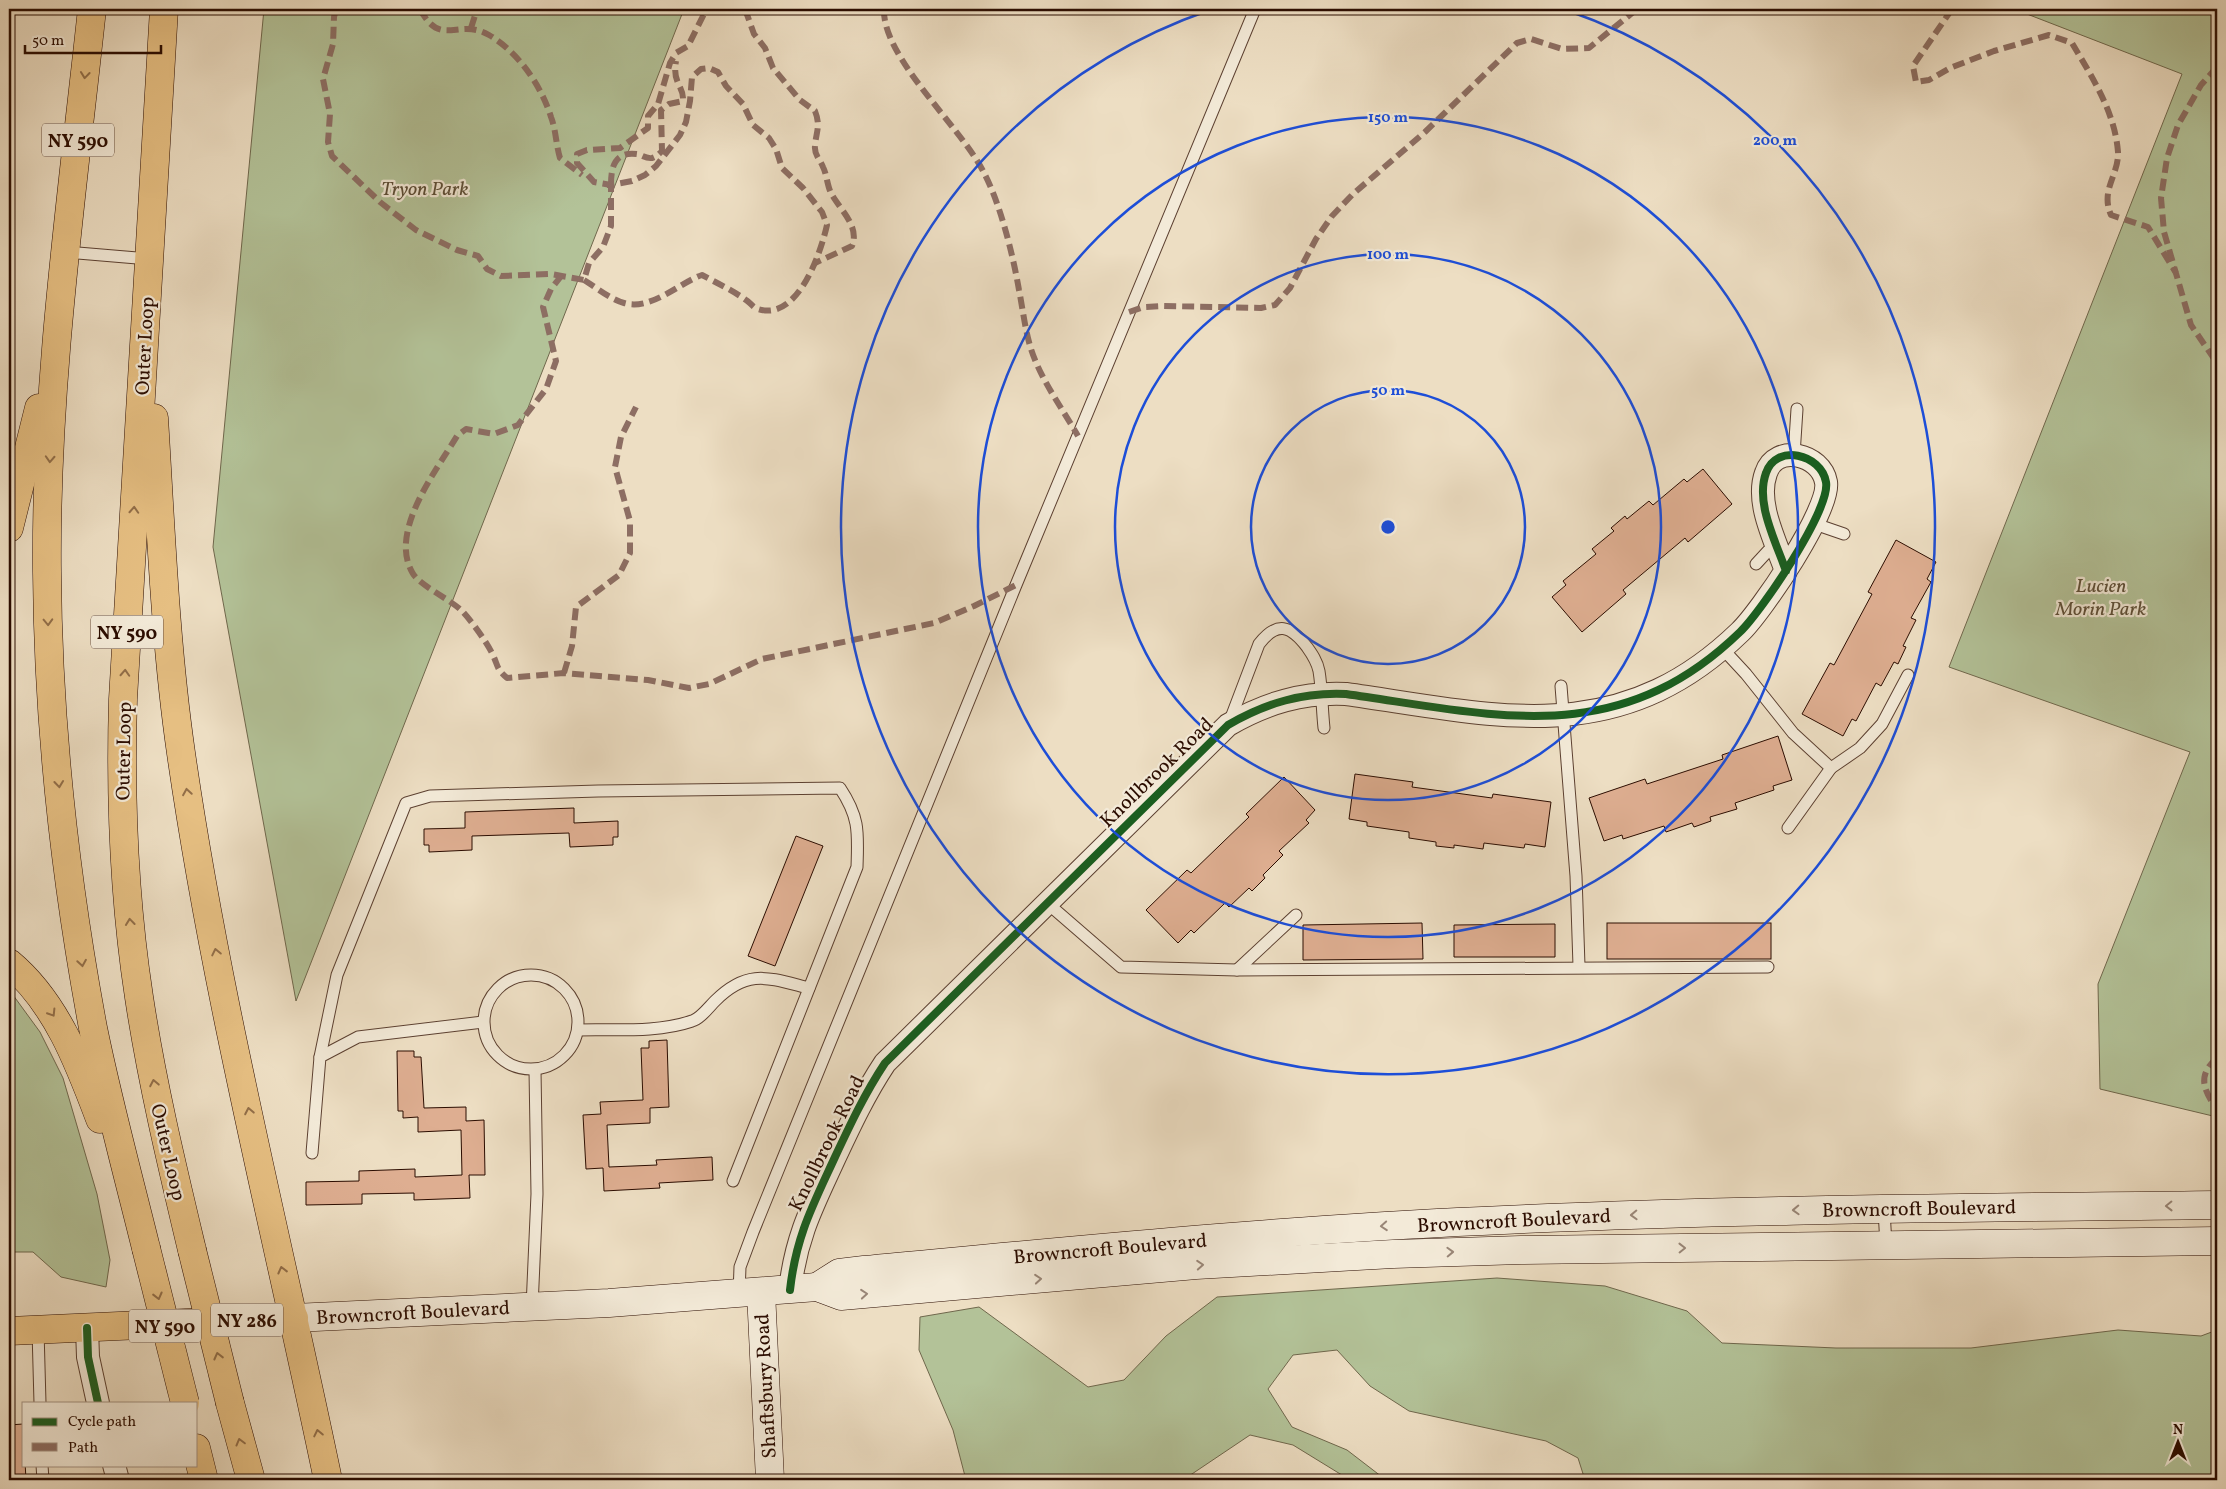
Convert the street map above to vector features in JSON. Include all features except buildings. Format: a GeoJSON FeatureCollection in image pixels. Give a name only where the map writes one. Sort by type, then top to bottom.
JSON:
{"type":"FeatureCollection","features":[{"type":"Feature","properties":{"kind":"main road","name":"NY 590"},"geometry":{"type":"LineString","coordinates":[[92,9],[65,262],[51,436],[47,570],[50,670],[57,770],[68,869],[88,1000],[146,1248],[185,1402]]}},
{"type":"Feature","properties":{"kind":"main road","name":"Outer Loop"},"geometry":{"type":"LineString","coordinates":[[164,9],[123,699],[123,832],[130,922],[143,1020],[156,1094],[192,1250],[251,1480]]}},
{"type":"Feature","properties":{"kind":"main road"},"geometry":{"type":"LineString","coordinates":[[9,528],[42,394],[65,262]]}},
{"type":"Feature","properties":{"kind":"main road"},"geometry":{"type":"LineString","coordinates":[[148,263],[151,358],[166,613],[179,741],[204,895],[270,1220],[294,1318],[328,1480]]}},
{"type":"Feature","properties":{"kind":"main road"},"geometry":{"type":"LineString","coordinates":[[9,962],[44,1000],[67,1041],[106,1133],[146,1248]]}},
{"type":"Feature","properties":{"kind":"main road","name":"Browncroft Boulevard"},"geometry":{"type":"LineString","coordinates":[[9,1331],[532,1307],[804,1289],[841,1296],[1166,1242],[1479,1221],[1884,1209],[2217,1205]]}},
{"type":"Feature","properties":{"kind":"main road","name":"Browncroft Boulevard"},"geometry":{"type":"LineString","coordinates":[[988,1271],[1196,1265],[1394,1254],[1522,1250],[2217,1241]]}},
{"type":"Feature","properties":{"kind":"main road","name":"Shaftsbury Road"},"geometry":{"type":"LineString","coordinates":[[750,1293],[770,1480]]}},
{"type":"Feature","properties":{"kind":"main road"},"geometry":{"type":"LineString","coordinates":[[198,1456],[204,1480]]}},
{"type":"Feature","properties":{"kind":"street","name":"Knollbrook Road"},"geometry":{"type":"LineString","coordinates":[[804,1289],[797,1246],[804,1224],[862,1100],[876,1075],[892,1053],[1228,725],[1268,704],[1321,693],[1346,694],[1499,716],[1564,716],[1625,704],[1655,692],[1706,660],[1750,622],[1786,571],[1825,496],[1827,484],[1823,472],[1816,463],[1805,456],[1794,455]]}},
{"type":"Feature","properties":{"kind":"street"},"geometry":{"type":"LineString","coordinates":[[1786,571],[1764,507],[1764,478],[1768,468],[1778,459],[1794,455]]}},
{"type":"Feature","properties":{"kind":"street"},"geometry":{"type":"LineString","coordinates":[[87,1328],[89,1362],[98,1402]]}},
{"type":"Feature","properties":{"kind":"street"},"geometry":{"type":"LineString","coordinates":[[114,1466],[118,1480]]}},
{"type":"Feature","properties":{"kind":"lane"},"geometry":{"type":"LineString","coordinates":[[750,1293],[740,1267],[753,1232],[1016,585],[1255,9]]}},
{"type":"Feature","properties":{"kind":"lane"},"geometry":{"type":"LineString","coordinates":[[65,262],[148,263]]}},
{"type":"Feature","properties":{"kind":"lane"},"geometry":{"type":"LineString","coordinates":[[1794,455],[1797,410]]}},
{"type":"Feature","properties":{"kind":"lane"},"geometry":{"type":"LineString","coordinates":[[1812,523],[1844,534]]}},
{"type":"Feature","properties":{"kind":"lane"},"geometry":{"type":"LineString","coordinates":[[1756,564],[1768,551],[1778,547]]}},
{"type":"Feature","properties":{"kind":"lane"},"geometry":{"type":"LineString","coordinates":[[1228,725],[1259,644],[1268,634],[1276,629],[1286,629],[1296,632],[1314,657],[1319,669],[1324,728]]}},
{"type":"Feature","properties":{"kind":"lane"},"geometry":{"type":"LineString","coordinates":[[1721,648],[1746,674],[1793,733],[1831,768]]}},
{"type":"Feature","properties":{"kind":"lane"},"geometry":{"type":"LineString","coordinates":[[1788,828],[1831,768],[1860,748],[1882,724],[1908,675]]}},
{"type":"Feature","properties":{"kind":"lane"},"geometry":{"type":"LineString","coordinates":[[1562,686],[1576,876],[1579,966]]}},
{"type":"Feature","properties":{"kind":"lane"},"geometry":{"type":"LineString","coordinates":[[312,1153],[320,1057],[337,975],[406,803],[430,796],[598,791],[840,788],[848,800],[858,825],[857,867],[733,1181]]}},
{"type":"Feature","properties":{"kind":"lane"},"geometry":{"type":"LineString","coordinates":[[1046,902],[1120,966],[1238,970],[1768,966]]}},
{"type":"Feature","properties":{"kind":"lane"},"geometry":{"type":"LineString","coordinates":[[1238,970],[1296,915]]}},
{"type":"Feature","properties":{"kind":"lane"},"geometry":{"type":"LineString","coordinates":[[536,974],[551,979],[564,988],[576,1007],[578,1030],[573,1045],[563,1057],[550,1066],[535,1070],[519,1068],[505,1062],[493,1051],[486,1037],[483,1022],[486,1006],[494,992],[506,982],[520,976],[536,974]]}},
{"type":"Feature","properties":{"kind":"lane"},"geometry":{"type":"LineString","coordinates":[[578,1030],[665,1027],[695,1021],[723,993],[747,978],[772,979],[809,988]]}},
{"type":"Feature","properties":{"kind":"lane"},"geometry":{"type":"LineString","coordinates":[[320,1057],[358,1037],[483,1022]]}},
{"type":"Feature","properties":{"kind":"lane"},"geometry":{"type":"LineString","coordinates":[[532,1307],[537,1194],[535,1070]]}},
{"type":"Feature","properties":{"kind":"lane"},"geometry":{"type":"LineString","coordinates":[[1884,1209],[1886,1245]]}},
{"type":"Feature","properties":{"kind":"lane"},"geometry":{"type":"LineString","coordinates":[[38,1330],[40,1402]]}},
{"type":"Feature","properties":{"kind":"lane"},"geometry":{"type":"LineString","coordinates":[[42,1466],[43,1480]]}},
{"type":"Feature","properties":{"kind":"green space","name":"Tryon Park"},"geometry":{"type":"Polygon","coordinates":[[[264,9],[684,9],[296,1001],[213,547],[264,9]]]}},
{"type":"Feature","properties":{"kind":"green space","name":"Lucien Morin Park"},"geometry":{"type":"Polygon","coordinates":[[[2014,9],[2217,9],[2217,1117],[2100,1089],[2098,984],[2190,752],[1949,667],[2182,74],[2014,9]]]}},
{"type":"Feature","properties":{"kind":"green space"},"geometry":{"type":"Polygon","coordinates":[[[9,995],[13,995],[40,1032],[63,1078],[97,1194],[110,1260],[106,1287],[61,1277],[33,1252],[9,1252],[9,995]]]}},
{"type":"Feature","properties":{"kind":"green space"},"geometry":{"type":"Polygon","coordinates":[[[1497,1278],[1605,1286],[1687,1311],[1722,1343],[1836,1348],[1971,1348],[2118,1330],[2201,1336],[2217,1330],[2217,1480],[1585,1480],[1578,1458],[1546,1441],[1409,1411],[1370,1386],[1337,1350],[1293,1355],[1268,1389],[1292,1427],[1347,1450],[1386,1480],[1350,1480],[1293,1445],[1250,1435],[1183,1480],[966,1480],[953,1430],[919,1350],[920,1317],[979,1307],[1088,1387],[1124,1380],[1166,1336],[1217,1297],[1497,1278]]]}},
{"type":"Feature","properties":{"kind":"marked path"},"geometry":{"type":"LineString","coordinates":[[336,9],[333,44],[323,79],[330,114],[328,142],[332,156],[380,202],[416,230],[457,250],[478,256],[487,269],[501,276],[551,274],[584,280],[589,263],[603,247],[611,226],[611,185],[607,185]]}},
{"type":"Feature","properties":{"kind":"marked path"},"geometry":{"type":"LineString","coordinates":[[420,9],[428,21],[435,27],[443,30],[478,30],[489,35],[510,50],[535,81],[547,105],[553,122],[560,158],[582,175]]}},
{"type":"Feature","properties":{"kind":"marked path"},"geometry":{"type":"LineString","coordinates":[[471,28],[477,9]]}},
{"type":"Feature","properties":{"kind":"marked path"},"geometry":{"type":"LineString","coordinates":[[584,280],[614,299],[634,304],[654,300],[702,275],[735,293],[756,308],[772,310],[785,305],[796,295],[813,267],[827,225],[822,212],[803,188],[782,168],[776,149],[769,138],[753,125],[743,104],[726,86],[718,72],[709,68],[701,69],[692,77],[686,122],[680,135],[656,166],[645,175],[632,181],[611,185],[594,182],[577,163],[577,154],[587,150],[620,148],[648,128],[648,116],[658,104],[670,63],[676,53],[688,46],[705,12],[704,9]]}},
{"type":"Feature","properties":{"kind":"marked path"},"geometry":{"type":"LineString","coordinates":[[745,9],[754,34],[765,48],[773,68],[800,100],[815,111],[818,125],[815,152],[824,170],[831,193],[848,218],[853,232],[852,246],[815,263]]}},
{"type":"Feature","properties":{"kind":"marked path"},"geometry":{"type":"LineString","coordinates":[[884,9],[887,28],[895,48],[924,91],[972,153],[989,184],[1009,245],[1031,349],[1046,383],[1078,436]]}},
{"type":"Feature","properties":{"kind":"marked path"},"geometry":{"type":"LineString","coordinates":[[1129,312],[1144,307],[1164,306],[1261,308],[1275,305],[1290,288],[1316,239],[1332,216],[1353,194],[1425,132],[1517,43],[1531,39],[1562,49],[1589,48],[1637,9]]}},
{"type":"Feature","properties":{"kind":"marked path"},"geometry":{"type":"LineString","coordinates":[[1952,9],[1913,66],[1916,82],[1929,80],[1950,68],[1994,51],[2049,35],[2072,43],[2101,95],[2116,137],[2118,160],[2108,198],[2111,215],[2148,227],[2176,273]]}},
{"type":"Feature","properties":{"kind":"marked path"},"geometry":{"type":"LineString","coordinates":[[611,185],[613,167],[615,162],[623,155],[637,154],[652,158],[662,151],[661,110],[669,104],[683,101],[682,91],[676,75],[676,61]]}},
{"type":"Feature","properties":{"kind":"marked path"},"geometry":{"type":"LineString","coordinates":[[2217,67],[2201,85],[2178,125],[2167,158],[2161,198],[2164,232],[2191,325],[2217,363]]}},
{"type":"Feature","properties":{"kind":"marked path"},"geometry":{"type":"LineString","coordinates":[[562,275],[551,289],[543,307],[556,361],[546,389],[518,425],[494,434],[466,429],[457,436],[427,484],[418,502],[406,538],[406,556],[415,577],[463,612],[482,637],[499,669],[507,678],[564,673],[648,680],[689,688],[709,684],[762,659],[934,623],[1016,585]]}},
{"type":"Feature","properties":{"kind":"marked path"},"geometry":{"type":"LineString","coordinates":[[564,673],[572,646],[576,607],[619,575],[630,553],[630,521],[615,467],[621,437],[636,407]]}},
{"type":"Feature","properties":{"kind":"marked path"},"geometry":{"type":"LineString","coordinates":[[2217,1058],[2207,1070],[2204,1083],[2208,1095],[2217,1109]]}},
{"type":"Feature","properties":{"kind":"cycle path"},"geometry":{"type":"LineString","coordinates":[[790,1290],[796,1253],[806,1221],[858,1109],[885,1063],[1228,725],[1242,717],[1285,700],[1315,695],[1346,694],[1454,710],[1504,715],[1553,716],[1601,709],[1648,695],[1694,670],[1740,632],[1763,604],[1778,583],[1793,560],[1818,514],[1825,495],[1826,482],[1822,472],[1816,465],[1807,459],[1788,455],[1779,458],[1771,464],[1763,485],[1763,497],[1768,522],[1772,535],[1782,560],[1786,571]]}},
{"type":"Feature","properties":{"kind":"cycle path"},"geometry":{"type":"LineString","coordinates":[[87,1328],[88,1357],[98,1402]]}}]}
